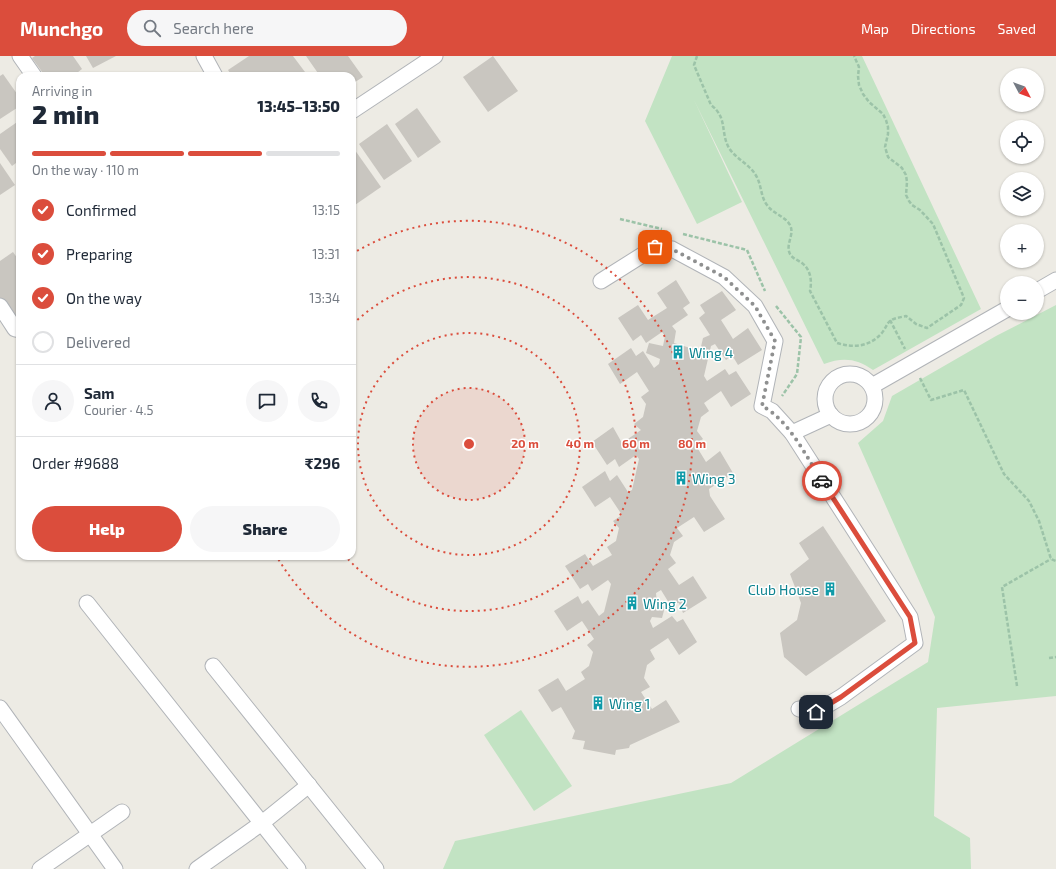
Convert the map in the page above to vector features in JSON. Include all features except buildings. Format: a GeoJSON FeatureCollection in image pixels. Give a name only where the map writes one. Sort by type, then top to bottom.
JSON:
{"type":"FeatureCollection","features":[{"type":"Feature","properties":{"kind":"street"},"geometry":{"type":"LineString","coordinates":[[20,56],[31,72]]}},
{"type":"Feature","properties":{"kind":"street"},"geometry":{"type":"LineString","coordinates":[[204,56],[214,72]]}},
{"type":"Feature","properties":{"kind":"street"},"geometry":{"type":"LineString","coordinates":[[356,108],[435,56]]}},
{"type":"Feature","properties":{"kind":"street"},"geometry":{"type":"LineString","coordinates":[[601,281],[655,247],[672,249],[724,277],[755,306],[775,341],[762,406],[772,411],[792,434],[910,617],[915,643],[835,701],[816,712],[799,709]]}},
{"type":"Feature","properties":{"kind":"street"},"geometry":{"type":"LineString","coordinates":[[1044,287],[1056,280]]}},
{"type":"Feature","properties":{"kind":"street"},"geometry":{"type":"LineString","coordinates":[[0,306],[16,329]]}},
{"type":"Feature","properties":{"kind":"street"},"geometry":{"type":"LineString","coordinates":[[872,386],[1000,313]]}},
{"type":"Feature","properties":{"kind":"street"},"geometry":{"type":"LineString","coordinates":[[852,374],[867,380],[872,386],[875,394],[875,402],[873,410],[868,417],[853,424],[837,420],[831,415],[827,408],[826,396],[830,384],[836,378],[852,374]]}},
{"type":"Feature","properties":{"kind":"street"},"geometry":{"type":"LineString","coordinates":[[792,434],[831,415]]}},
{"type":"Feature","properties":{"kind":"street"},"geometry":{"type":"LineString","coordinates":[[87,603],[298,869]]}},
{"type":"Feature","properties":{"kind":"street"},"geometry":{"type":"LineString","coordinates":[[214,666],[376,869]]}},
{"type":"Feature","properties":{"kind":"street"},"geometry":{"type":"LineString","coordinates":[[0,708],[115,869]]}},
{"type":"Feature","properties":{"kind":"street"},"geometry":{"type":"LineString","coordinates":[[197,869],[262,823],[309,785]]}},
{"type":"Feature","properties":{"kind":"street"},"geometry":{"type":"LineString","coordinates":[[40,869],[122,812]]}},
{"type":"Feature","properties":{"kind":"path"},"geometry":{"type":"LineString","coordinates":[[697,56],[694,65],[711,105],[716,109],[722,119],[724,132],[730,149],[755,173],[766,205],[772,212],[789,223],[792,233],[789,241],[789,251],[791,256],[806,266],[812,284],[810,291],[837,343],[846,346],[856,346],[866,344],[881,335],[890,320],[906,316],[916,324],[927,328],[962,305],[964,298],[932,224],[920,210],[912,205],[906,195],[906,175],[902,168],[888,157],[885,142],[888,134],[886,120],[883,114],[869,102],[863,94],[859,85],[859,67],[854,56]]}},
{"type":"Feature","properties":{"kind":"path"},"geometry":{"type":"LineString","coordinates":[[890,320],[931,400],[964,390],[1004,474],[1029,501],[1039,521],[1051,559]]}},
{"type":"Feature","properties":{"kind":"path"},"geometry":{"type":"LineString","coordinates":[[1051,559],[1056,561]]}},
{"type":"Feature","properties":{"kind":"path"},"geometry":{"type":"LineString","coordinates":[[1017,686],[1002,587],[1051,559]]}},
{"type":"Feature","properties":{"kind":"path"},"geometry":{"type":"LineString","coordinates":[[1049,658],[1056,657]]}},
{"type":"Feature","properties":{"kind":"green space"},"geometry":{"type":"Polygon","coordinates":[[[672,56],[862,56],[981,309],[873,370],[861,363],[849,360],[837,360],[824,364],[694,100],[742,202],[697,224],[645,121],[672,56]]]}},
{"type":"Feature","properties":{"kind":"green space"},"geometry":{"type":"Polygon","coordinates":[[[1056,305],[1056,696],[937,708],[934,816],[970,838],[971,869],[443,869],[455,841],[731,783],[928,662],[935,617],[858,443],[883,421],[892,396],[996,336],[1027,320],[1044,320],[1044,311],[1056,305]]]}},
{"type":"Feature","properties":{"kind":"green space"},"geometry":{"type":"Polygon","coordinates":[[[521,710],[572,786],[534,811],[484,735],[521,710]]]}},
{"type":"Feature","properties":{"kind":"way so far"},"geometry":{"type":"LineString","coordinates":[[655,247],[672,249],[724,277],[755,306],[775,341],[762,406],[772,411],[792,434],[822,481]]}},
{"type":"Feature","properties":{"kind":"place","name":"Wing 4"},"geometry":{"type":"Point","coordinates":[678,352]}},
{"type":"Feature","properties":{"kind":"place","name":"Wing 3"},"geometry":{"type":"Point","coordinates":[681,478]}},
{"type":"Feature","properties":{"kind":"place","name":"Club House"},"geometry":{"type":"Point","coordinates":[830,589]}},
{"type":"Feature","properties":{"kind":"place","name":"Wing 2"},"geometry":{"type":"Point","coordinates":[632,603]}},
{"type":"Feature","properties":{"kind":"place","name":"Wing 1"},"geometry":{"type":"Point","coordinates":[598,703]}},
{"type":"Feature","properties":{"kind":"route"},"geometry":{"type":"LineString","coordinates":[[816,712],[841,697],[915,643],[910,617],[822,481]]}}]}
